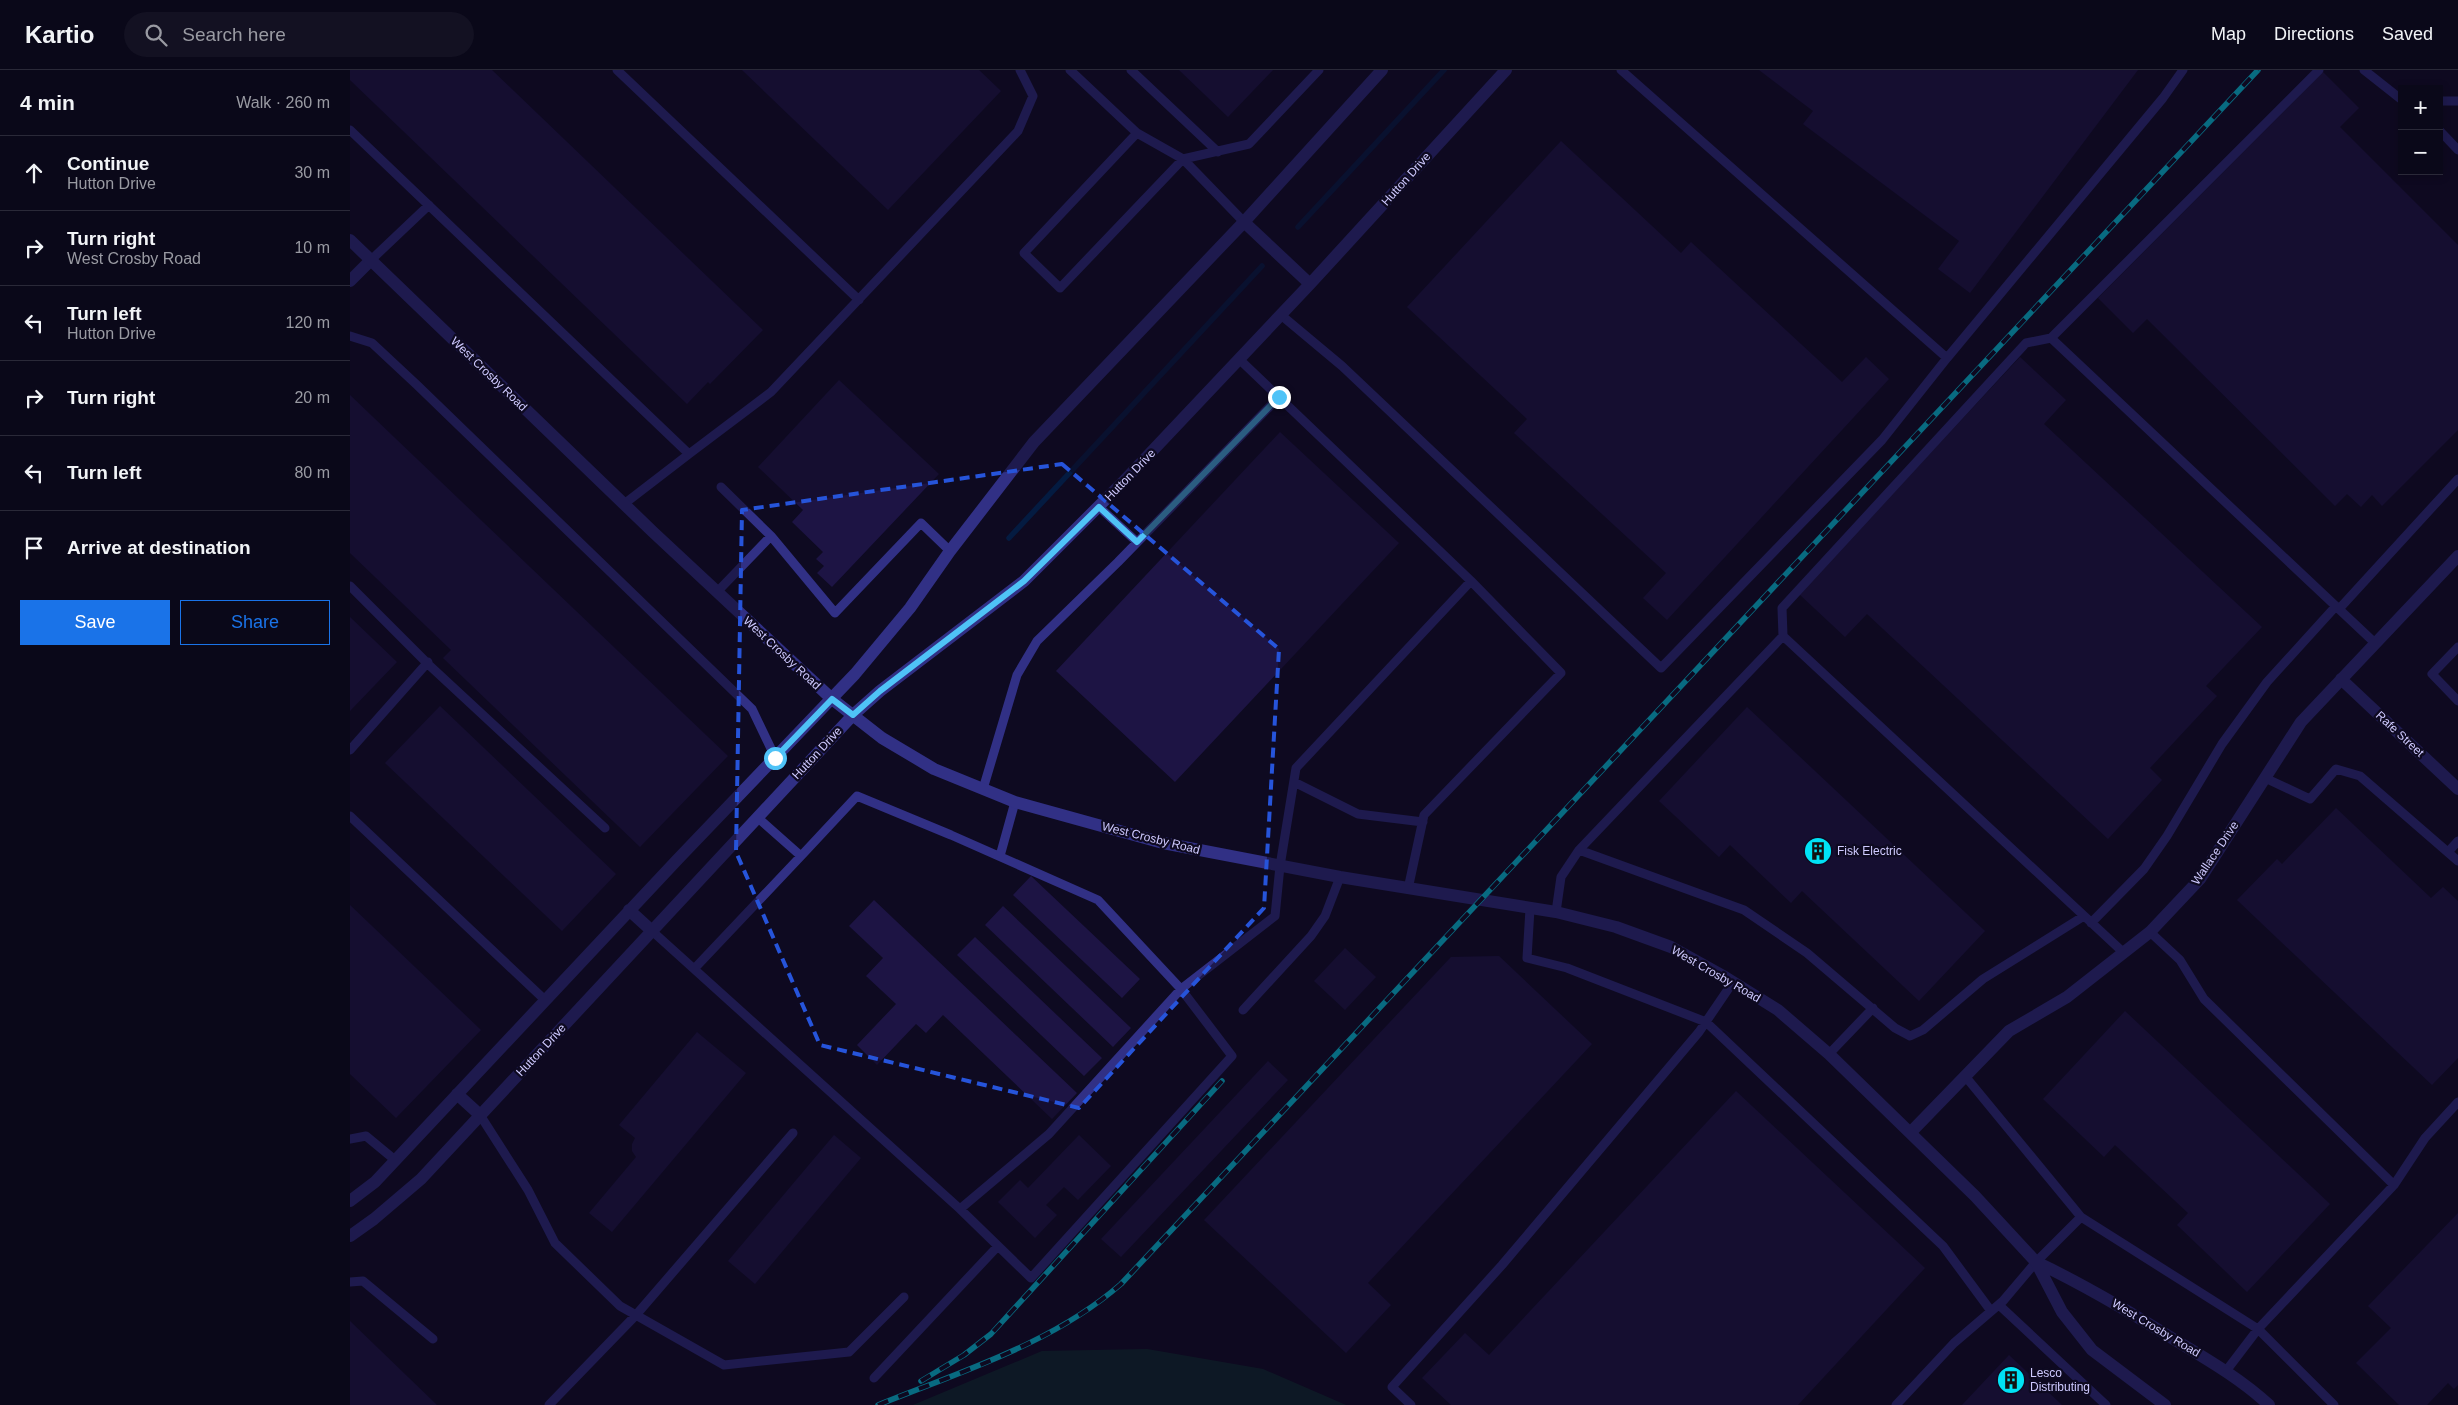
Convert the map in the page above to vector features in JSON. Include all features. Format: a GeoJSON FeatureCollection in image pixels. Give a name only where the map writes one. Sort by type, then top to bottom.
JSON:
{"type":"FeatureCollection","features":[{"type":"Feature","properties":{"kind":"street"},"geometry":{"type":"LineString","coordinates":[[350,1201],[375,1182],[630,910],[832,699],[910,608],[950,551],[1034,442],[1244,222],[1382,70]]}},
{"type":"Feature","properties":{"kind":"street","name":"Hutton Drive"},"geometry":{"type":"LineString","coordinates":[[350,1236],[374,1219],[421,1179],[853,715],[880,691],[1024,581],[1099,507],[1310,284],[1506,70]]}},
{"type":"Feature","properties":{"kind":"street"},"geometry":{"type":"LineString","coordinates":[[1244,222],[1310,284]]}},
{"type":"Feature","properties":{"kind":"street","name":"West Crosby Road"},"geometry":{"type":"LineString","coordinates":[[350,240],[717,592],[832,699],[882,738],[934,769],[1015,802],[1163,843],[1408,889],[1556,912],[1616,927],[1671,947],[1778,1010],[1829,1054],[1975,1196],[2036,1262],[2062,1312],[2092,1350],[2165,1405]]}},
{"type":"Feature","properties":{"kind":"street"},"geometry":{"type":"LineString","coordinates":[[350,281],[370,260]]}},
{"type":"Feature","properties":{"kind":"street","name":"Wallace Drive"},"geometry":{"type":"LineString","coordinates":[[1911,1132],[2009,1031],[2067,997],[2150,932],[2200,879],[2301,722],[2458,556]]}},
{"type":"Feature","properties":{"kind":"street","name":"Rafe Street"},"geometry":{"type":"LineString","coordinates":[[2341,679],[2458,790]]}},
{"type":"Feature","properties":{"kind":"street"},"geometry":{"type":"LineString","coordinates":[[630,910],[652,931]]}},
{"type":"Feature","properties":{"kind":"street"},"geometry":{"type":"LineString","coordinates":[[457,1094],[480,1115]]}},
{"type":"Feature","properties":{"kind":"street","name":"West Crosby Road"},"geometry":{"type":"LineString","coordinates":[[2036,1262],[2098,1293],[2226,1371],[2269,1405]]}},
{"type":"Feature","properties":{"kind":"lane"},"geometry":{"type":"LineString","coordinates":[[617,70],[859,300]]}},
{"type":"Feature","properties":{"kind":"lane"},"geometry":{"type":"LineString","coordinates":[[624,504],[771,392],[1018,131],[1033,96],[1020,70]]}},
{"type":"Feature","properties":{"kind":"lane"},"geometry":{"type":"LineString","coordinates":[[1070,70],[1137,133],[1183,160],[1244,222]]}},
{"type":"Feature","properties":{"kind":"lane"},"geometry":{"type":"LineString","coordinates":[[1131,70],[1218,152]]}},
{"type":"Feature","properties":{"kind":"lane"},"geometry":{"type":"LineString","coordinates":[[1137,133],[1024,253],[1060,288],[1183,160],[1249,144],[1319,70]]}},
{"type":"Feature","properties":{"kind":"lane"},"geometry":{"type":"LineString","coordinates":[[1621,70],[1947,358]]}},
{"type":"Feature","properties":{"kind":"lane"},"geometry":{"type":"LineString","coordinates":[[1281,315],[1342,366],[1661,668],[1882,440],[1927,386],[1947,358],[2151,113],[2183,70]]}},
{"type":"Feature","properties":{"kind":"lane"},"geometry":{"type":"LineString","coordinates":[[2124,953],[1783,636],[1782,608],[2026,343],[2051,338],[2319,70]]}},
{"type":"Feature","properties":{"kind":"lane"},"geometry":{"type":"LineString","coordinates":[[2364,70],[2398,97]]}},
{"type":"Feature","properties":{"kind":"lane"},"geometry":{"type":"LineString","coordinates":[[2443,101],[2458,101]]}},
{"type":"Feature","properties":{"kind":"lane"},"geometry":{"type":"LineString","coordinates":[[350,130],[689,454]]}},
{"type":"Feature","properties":{"kind":"lane"},"geometry":{"type":"LineString","coordinates":[[2443,134],[2458,150]]}},
{"type":"Feature","properties":{"kind":"lane"},"geometry":{"type":"LineString","coordinates":[[370,260],[429,205]]}},
{"type":"Feature","properties":{"kind":"lane"},"geometry":{"type":"LineString","coordinates":[[350,336],[372,343],[398,367],[752,709],[775,758]]}},
{"type":"Feature","properties":{"kind":"lane"},"geometry":{"type":"LineString","coordinates":[[2051,338],[2375,643]]}},
{"type":"Feature","properties":{"kind":"lane"},"geometry":{"type":"LineString","coordinates":[[1239,359],[1471,580],[1561,673],[1424,815],[1408,889]]}},
{"type":"Feature","properties":{"kind":"lane"},"geometry":{"type":"LineString","coordinates":[[983,789],[1017,675],[1037,641],[1279,397]]}},
{"type":"Feature","properties":{"kind":"lane"},"geometry":{"type":"LineString","coordinates":[[2092,923],[2144,869],[2167,836],[2222,744],[2261,690],[2458,479]]}},
{"type":"Feature","properties":{"kind":"lane"},"geometry":{"type":"LineString","coordinates":[[721,487],[771,536],[835,613],[921,523],[950,551]]}},
{"type":"Feature","properties":{"kind":"lane"},"geometry":{"type":"LineString","coordinates":[[1099,507],[1137,542]]}},
{"type":"Feature","properties":{"kind":"lane"},"geometry":{"type":"LineString","coordinates":[[717,592],[771,536]]}},
{"type":"Feature","properties":{"kind":"lane"},"geometry":{"type":"LineString","coordinates":[[960,1209],[1049,1134],[1181,989],[1275,916],[1280,866],[1296,768],[1471,580]]}},
{"type":"Feature","properties":{"kind":"lane"},"geometry":{"type":"LineString","coordinates":[[350,586],[604,828]]}},
{"type":"Feature","properties":{"kind":"lane"},"geometry":{"type":"LineString","coordinates":[[1556,912],[1561,877],[1580,850],[1783,636]]}},
{"type":"Feature","properties":{"kind":"lane"},"geometry":{"type":"LineString","coordinates":[[2458,647],[2432,674],[2458,702]]}},
{"type":"Feature","properties":{"kind":"lane"},"geometry":{"type":"LineString","coordinates":[[350,750],[428,662]]}},
{"type":"Feature","properties":{"kind":"lane"},"geometry":{"type":"LineString","coordinates":[[2265,778],[2310,799],[2336,769],[2360,776],[2458,861]]}},
{"type":"Feature","properties":{"kind":"lane"},"geometry":{"type":"LineString","coordinates":[[1294,782],[1358,814],[1423,822]]}},
{"type":"Feature","properties":{"kind":"lane"},"geometry":{"type":"LineString","coordinates":[[652,931],[694,969],[960,1209],[1031,1278],[1232,1056],[1181,989],[1098,900],[1000,856],[857,796],[694,969]]}},
{"type":"Feature","properties":{"kind":"lane"},"geometry":{"type":"LineString","coordinates":[[1000,856],[1015,802]]}},
{"type":"Feature","properties":{"kind":"lane"},"geometry":{"type":"LineString","coordinates":[[350,816],[545,1000]]}},
{"type":"Feature","properties":{"kind":"lane"},"geometry":{"type":"LineString","coordinates":[[758,817],[801,856]]}},
{"type":"Feature","properties":{"kind":"lane"},"geometry":{"type":"LineString","coordinates":[[2448,852],[2458,841]]}},
{"type":"Feature","properties":{"kind":"lane"},"geometry":{"type":"LineString","coordinates":[[1580,850],[1744,910],[1807,953],[1895,1028],[1910,1036],[1923,1030],[1983,979],[2084,916]]}},
{"type":"Feature","properties":{"kind":"lane"},"geometry":{"type":"LineString","coordinates":[[1243,1010],[1325,916],[1340,877]]}},
{"type":"Feature","properties":{"kind":"lane"},"geometry":{"type":"LineString","coordinates":[[1530,909],[1527,958],[1567,968],[1706,1022],[1943,1246],[1991,1311]]}},
{"type":"Feature","properties":{"kind":"lane"},"geometry":{"type":"LineString","coordinates":[[2150,932],[2180,960],[2204,999],[2394,1185]]}},
{"type":"Feature","properties":{"kind":"lane"},"geometry":{"type":"LineString","coordinates":[[1411,1405],[1392,1386],[1502,1265],[1706,1022],[1733,982]]}},
{"type":"Feature","properties":{"kind":"lane"},"geometry":{"type":"LineString","coordinates":[[1829,1054],[1873,1008]]}},
{"type":"Feature","properties":{"kind":"lane"},"geometry":{"type":"LineString","coordinates":[[1966,1076],[2081,1217],[2258,1330],[2334,1405]]}},
{"type":"Feature","properties":{"kind":"lane"},"geometry":{"type":"LineString","coordinates":[[2226,1371],[2258,1330],[2394,1185],[2425,1138],[2458,1102]]}},
{"type":"Feature","properties":{"kind":"lane"},"geometry":{"type":"LineString","coordinates":[[480,1115],[528,1190],[555,1243],[620,1306],[724,1365],[849,1352],[904,1297]]}},
{"type":"Feature","properties":{"kind":"lane"},"geometry":{"type":"LineString","coordinates":[[549,1405],[636,1315],[793,1133]]}},
{"type":"Feature","properties":{"kind":"lane"},"geometry":{"type":"LineString","coordinates":[[350,1138],[366,1136],[395,1160]]}},
{"type":"Feature","properties":{"kind":"lane"},"geometry":{"type":"LineString","coordinates":[[1896,1405],[1954,1343],[1999,1305],[2036,1262],[2081,1217]]}},
{"type":"Feature","properties":{"kind":"lane"},"geometry":{"type":"LineString","coordinates":[[874,1378],[998,1246]]}},
{"type":"Feature","properties":{"kind":"lane"},"geometry":{"type":"LineString","coordinates":[[350,1282],[363,1281],[433,1339]]}},
{"type":"Feature","properties":{"kind":"lane"},"geometry":{"type":"LineString","coordinates":[[1999,1305],[2106,1405]]}},
{"type":"Feature","properties":{"kind":"highlighted area"},"geometry":{"type":"Polygon","coordinates":[[[1062,464],[1279,649],[1264,908],[1079,1108],[820,1045],[736,852],[742,510],[1062,464]]]}},
{"type":"Feature","properties":{"kind":"green space"},"geometry":{"type":"Polygon","coordinates":[[[1147,1349],[1263,1369],[1346,1405],[913,1405],[1042,1351],[1147,1349]]]}},
{"type":"Feature","properties":{"kind":"building"},"geometry":{"type":"Polygon","coordinates":[[[350,70],[492,70],[763,330],[710,384],[708,382],[687,404],[350,80],[350,70]]]}},
{"type":"Feature","properties":{"kind":"building"},"geometry":{"type":"Polygon","coordinates":[[[742,70],[979,70],[1001,91],[888,210],[742,70]]]}},
{"type":"Feature","properties":{"kind":"building"},"geometry":{"type":"Polygon","coordinates":[[[1179,70],[1273,70],[1228,117],[1179,70]]]}},
{"type":"Feature","properties":{"kind":"building"},"geometry":{"type":"Polygon","coordinates":[[[1759,70],[2138,70],[1970,293],[1938,269],[1959,241],[1803,124],[1813,111],[1759,70]]]}},
{"type":"Feature","properties":{"kind":"building"},"geometry":{"type":"Polygon","coordinates":[[[2323,72],[2359,108],[2340,127],[2458,245],[2458,430],[2382,506],[2372,495],[2361,507],[2347,494],[2335,506],[2147,319],[2133,333],[2098,298],[2323,72]]]}},
{"type":"Feature","properties":{"kind":"building"},"geometry":{"type":"Polygon","coordinates":[[[1561,141],[1681,253],[1691,242],[1842,382],[1866,357],[1889,379],[1667,620],[1643,598],[1666,573],[1514,433],[1527,419],[1407,307],[1561,141]]]}},
{"type":"Feature","properties":{"kind":"building"},"geometry":{"type":"Polygon","coordinates":[[[2020,357],[2066,400],[2044,424],[2262,627],[2206,686],[2217,696],[2150,768],[2162,780],[2108,839],[1867,614],[1845,637],[1799,594],[2020,357]]]}},
{"type":"Feature","properties":{"kind":"building"},"geometry":{"type":"Polygon","coordinates":[[[839,380],[939,474],[832,587],[817,573],[824,566],[816,559],[823,552],[792,522],[803,510],[758,467],[839,380]]]}},
{"type":"Feature","properties":{"kind":"building"},"geometry":{"type":"Polygon","coordinates":[[[350,395],[728,756],[640,847],[443,658],[451,650],[350,553],[350,395]]]}},
{"type":"Feature","properties":{"kind":"building"},"geometry":{"type":"Polygon","coordinates":[[[1280,432],[1399,543],[1175,782],[1056,671],[1280,432]]]}},
{"type":"Feature","properties":{"kind":"building"},"geometry":{"type":"Polygon","coordinates":[[[350,617],[397,662],[350,711],[350,617]]]}},
{"type":"Feature","properties":{"kind":"building"},"geometry":{"type":"Polygon","coordinates":[[[440,706],[616,874],[562,931],[385,763],[440,706]]]}},
{"type":"Feature","properties":{"kind":"building","name":"Fisk Electric"},"geometry":{"type":"Polygon","coordinates":[[[1747,707],[1985,931],[1919,1001],[1802,891],[1791,903],[1730,845],[1719,857],[1659,801],[1747,707]]]}},
{"type":"Feature","properties":{"kind":"building"},"geometry":{"type":"Polygon","coordinates":[[[2336,808],[2431,898],[2443,887],[2458,901],[2458,1058],[2432,1085],[2237,900],[2277,859],[2282,864],[2336,808]]]}},
{"type":"Feature","properties":{"kind":"building"},"geometry":{"type":"Polygon","coordinates":[[[1031,876],[1140,979],[1122,998],[1013,895],[1031,876]]]}},
{"type":"Feature","properties":{"kind":"building"},"geometry":{"type":"Polygon","coordinates":[[[874,900],[1077,1093],[1052,1119],[943,1015],[926,1033],[916,1024],[877,1065],[857,1045],[896,1004],[866,976],[883,958],[849,926],[874,900]]]}},
{"type":"Feature","properties":{"kind":"building"},"geometry":{"type":"Polygon","coordinates":[[[350,905],[481,1030],[396,1118],[350,1074],[350,905]]]}},
{"type":"Feature","properties":{"kind":"building"},"geometry":{"type":"Polygon","coordinates":[[[1003,906],[1131,1028],[1113,1047],[985,925],[1003,906]]]}},
{"type":"Feature","properties":{"kind":"building"},"geometry":{"type":"Polygon","coordinates":[[[975,937],[1102,1058],[1084,1076],[957,955],[975,937]]]}},
{"type":"Feature","properties":{"kind":"building"},"geometry":{"type":"Polygon","coordinates":[[[1345,948],[1376,977],[1345,1010],[1314,981],[1345,948]]]}},
{"type":"Feature","properties":{"kind":"building"},"geometry":{"type":"Polygon","coordinates":[[[1499,956],[1592,1044],[1368,1283],[1391,1305],[1346,1353],[1204,1220],[1451,957],[1499,956]]]}},
{"type":"Feature","properties":{"kind":"building"},"geometry":{"type":"Polygon","coordinates":[[[2125,1011],[2330,1204],[2247,1292],[2177,1225],[2188,1213],[2115,1145],[2104,1157],[2043,1099],[2125,1011]]]}},
{"type":"Feature","properties":{"kind":"building"},"geometry":{"type":"Polygon","coordinates":[[[697,1032],[746,1073],[612,1232],[589,1213],[636,1157],[632,1151],[632,1144],[635,1138],[619,1125],[697,1032]]]}},
{"type":"Feature","properties":{"kind":"building"},"geometry":{"type":"Polygon","coordinates":[[[1268,1061],[1288,1080],[1121,1257],[1101,1239],[1268,1061]]]}},
{"type":"Feature","properties":{"kind":"building"},"geometry":{"type":"Polygon","coordinates":[[[1736,1091],[1925,1268],[1798,1405],[1451,1405],[1422,1378],[1465,1333],[1489,1355],[1736,1091]]]}},
{"type":"Feature","properties":{"kind":"building"},"geometry":{"type":"Polygon","coordinates":[[[834,1135],[861,1158],[755,1284],[728,1261],[834,1135]]]}},
{"type":"Feature","properties":{"kind":"building"},"geometry":{"type":"Polygon","coordinates":[[[1079,1135],[1111,1166],[1078,1200],[1064,1187],[1046,1205],[1057,1215],[1035,1238],[998,1202],[1020,1180],[1028,1188],[1079,1135]]]}},
{"type":"Feature","properties":{"kind":"building"},"geometry":{"type":"Polygon","coordinates":[[[2458,1213],[2458,1385],[2454,1389],[2448,1383],[2427,1405],[2399,1405],[2356,1363],[2391,1328],[2368,1306],[2458,1213]]]}},
{"type":"Feature","properties":{"kind":"building"},"geometry":{"type":"Polygon","coordinates":[[[350,1321],[437,1405],[350,1405],[350,1321]]]}},
{"type":"Feature","properties":{"kind":"building","name":"Lesco Distributing"},"geometry":{"type":"Polygon","coordinates":[[[2009,1355],[2062,1405],[1962,1405],[2009,1355]]]}},
{"type":"Feature","properties":{"kind":"waterway"},"geometry":{"type":"LineString","coordinates":[[1298,227],[1444,70]]}},
{"type":"Feature","properties":{"kind":"waterway"},"geometry":{"type":"LineString","coordinates":[[1009,538],[1262,266]]}},
{"type":"Feature","properties":{"kind":"railway"},"geometry":{"type":"LineString","coordinates":[[878,1405],[974,1368],[1036,1340],[1094,1305],[1121,1284],[2258,70]]}},
{"type":"Feature","properties":{"kind":"railway"},"geometry":{"type":"LineString","coordinates":[[921,1381],[964,1355],[991,1334],[1222,1081]]}},
{"type":"Feature","properties":{"kind":"place","name":"Fisk Electric"},"geometry":{"type":"Point","coordinates":[1818,851]}},
{"type":"Feature","properties":{"kind":"place","name":"Lesco Distributing"},"geometry":{"type":"Point","coordinates":[2011,1380]}},
{"type":"Feature","properties":{"kind":"route"},"geometry":{"type":"LineString","coordinates":[[775,758],[832,699],[853,715],[880,691],[1024,581],[1099,507],[1137,542],[1279,397]]}}]}
